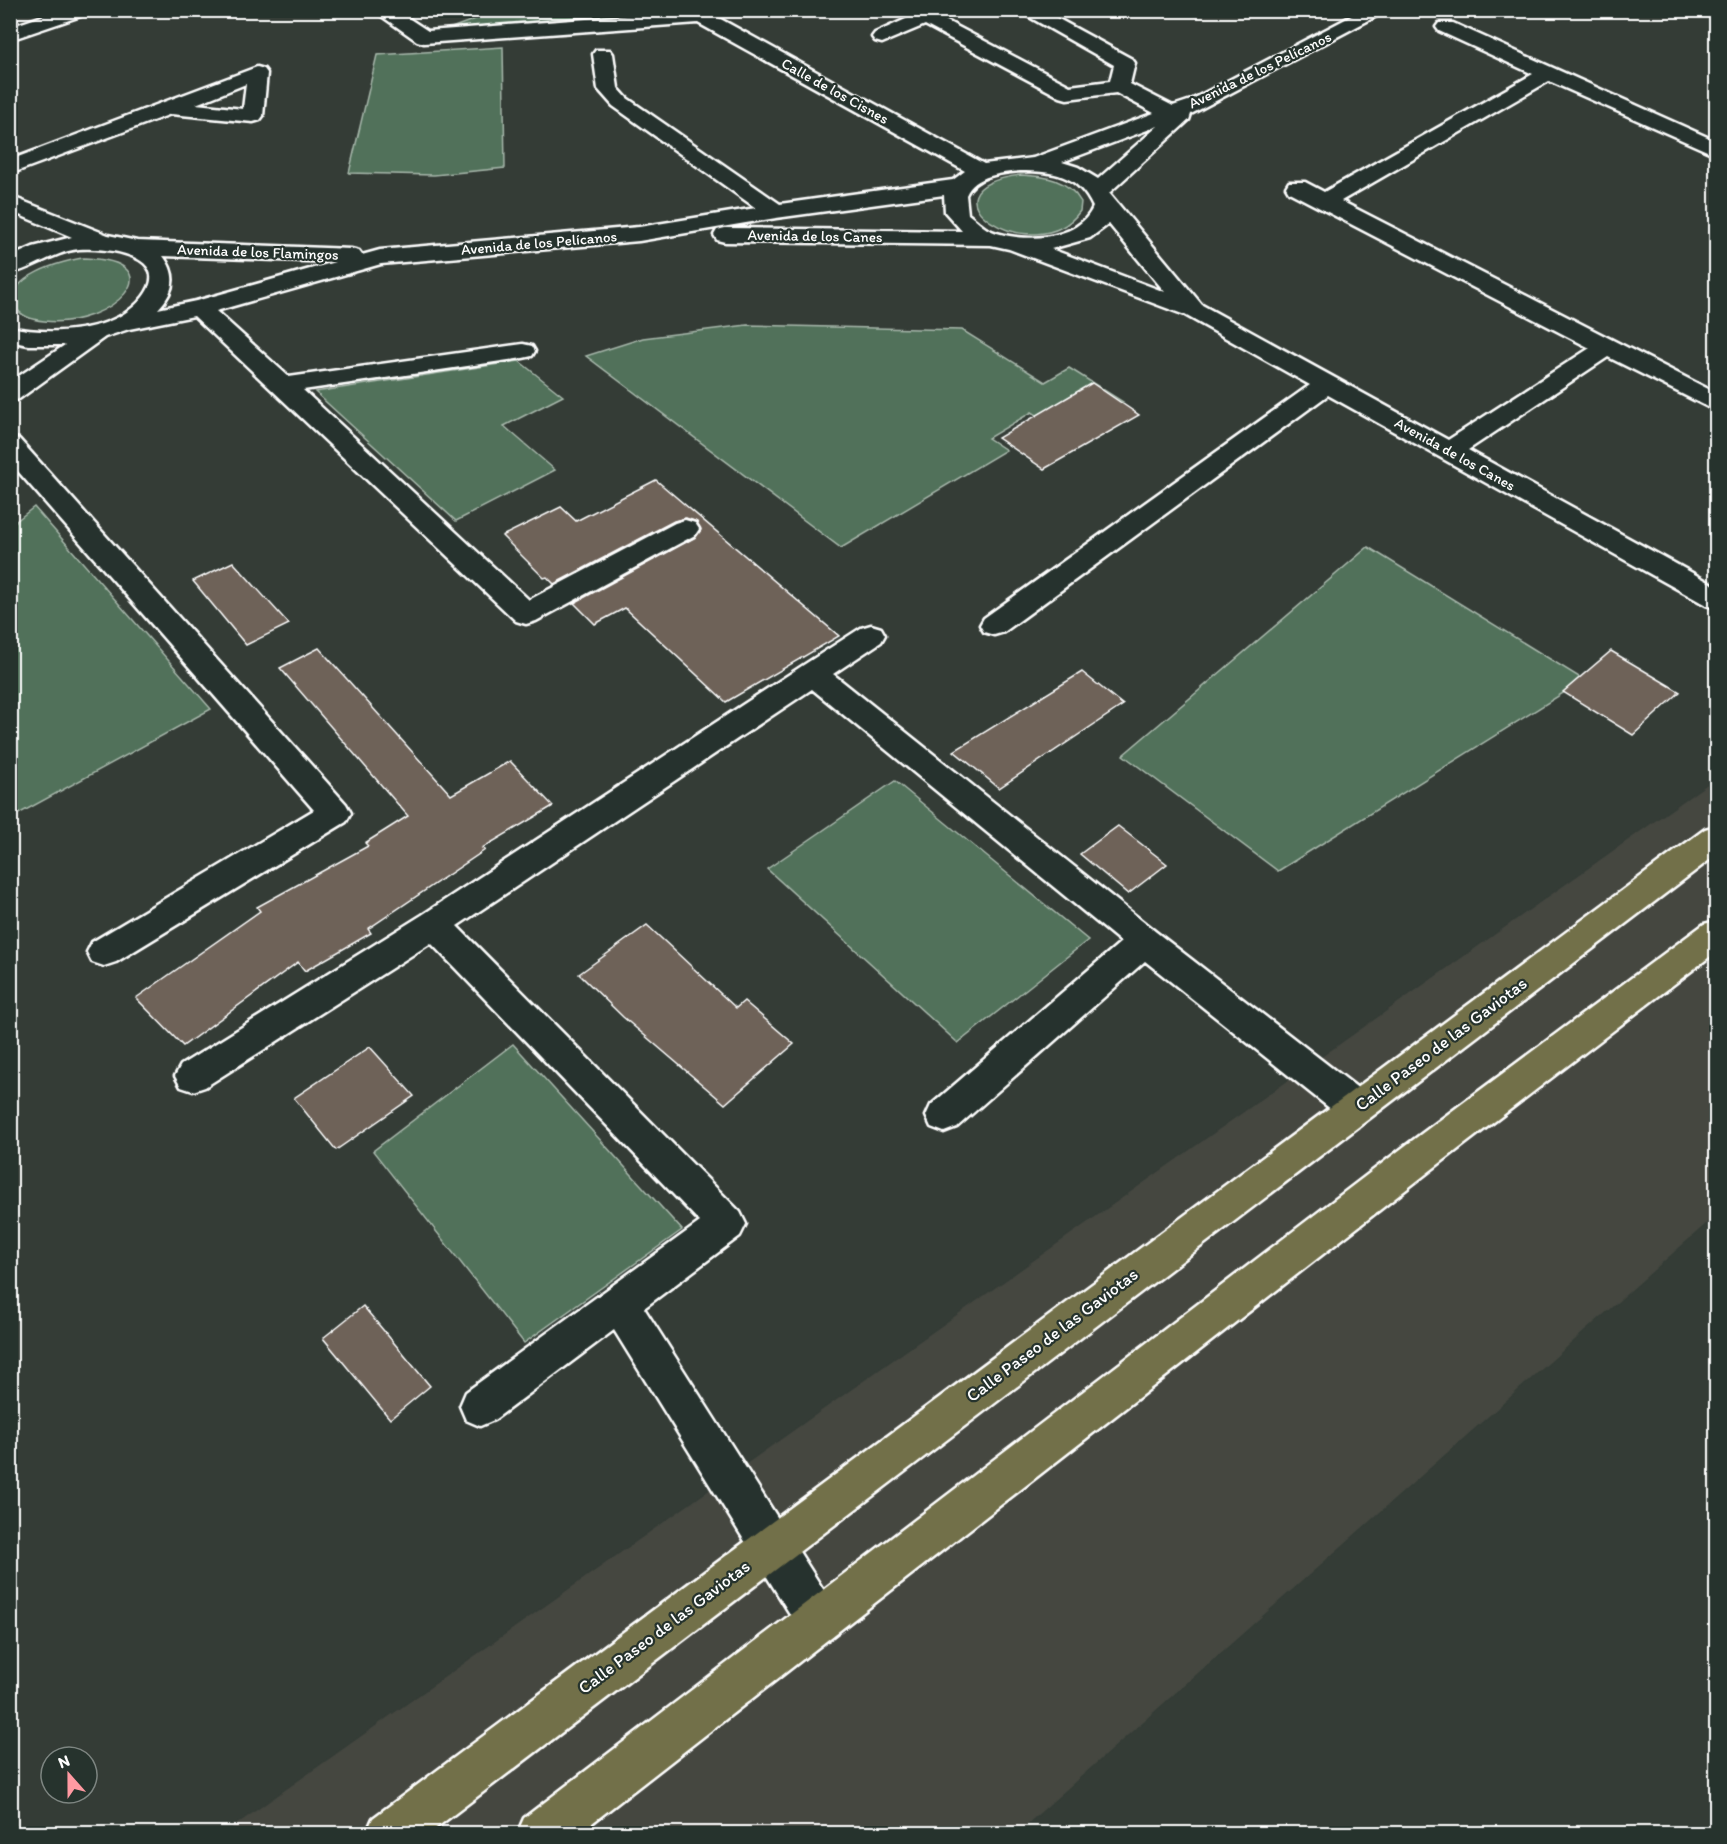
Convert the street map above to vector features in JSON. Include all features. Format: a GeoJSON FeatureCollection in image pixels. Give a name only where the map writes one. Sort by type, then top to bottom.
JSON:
{"type":"FeatureCollection","features":[{"type":"Feature","properties":{"kind":"main road","name":"Calle Paseo de las Gaviotas"},"geometry":{"type":"LineString","coordinates":[[389,1833],[1716,838]]}},
{"type":"Feature","properties":{"kind":"main road"},"geometry":{"type":"LineString","coordinates":[[540,1833],[1408,1166],[1716,934]]}},
{"type":"Feature","properties":{"kind":"street"},"geometry":{"type":"LineString","coordinates":[[10,34],[80,10]]}},
{"type":"Feature","properties":{"kind":"street"},"geometry":{"type":"LineString","coordinates":[[382,10],[424,37],[695,14]]}},
{"type":"Feature","properties":{"kind":"street"},"geometry":{"type":"LineString","coordinates":[[1026,10],[1125,63],[1119,86]]}},
{"type":"Feature","properties":{"kind":"street","name":"Avenida de los Pelícanos"},"geometry":{"type":"LineString","coordinates":[[1037,164],[1174,115],[1379,10]]}},
{"type":"Feature","properties":{"kind":"street","name":"Calle de los Cisnes"},"geometry":{"type":"LineString","coordinates":[[695,14],[981,171]]}},
{"type":"Feature","properties":{"kind":"street"},"geometry":{"type":"LineString","coordinates":[[882,37],[934,14],[1067,93],[1119,86],[1174,115],[1101,197],[1102,215],[1093,226],[1079,236],[1060,242],[1003,241],[965,224],[958,215],[954,195],[960,186],[981,171],[1003,166],[1037,164]]}},
{"type":"Feature","properties":{"kind":"street"},"geometry":{"type":"LineString","coordinates":[[1446,27],[1716,149]]}},
{"type":"Feature","properties":{"kind":"street"},"geometry":{"type":"LineString","coordinates":[[603,54],[608,89],[620,102],[776,211]]}},
{"type":"Feature","properties":{"kind":"street"},"geometry":{"type":"LineString","coordinates":[[1325,201],[1549,74]]}},
{"type":"Feature","properties":{"kind":"street"},"geometry":{"type":"LineString","coordinates":[[10,168],[168,107]]}},
{"type":"Feature","properties":{"kind":"street","name":"Avenida de los Canes"},"geometry":{"type":"LineString","coordinates":[[1037,164],[1077,175],[1101,197],[1193,310]]}},
{"type":"Feature","properties":{"kind":"street","name":"Avenida de los Pelícanos"},"geometry":{"type":"LineString","coordinates":[[123,322],[199,308],[380,256],[639,234],[776,211],[960,186]]}},
{"type":"Feature","properties":{"kind":"street"},"geometry":{"type":"LineString","coordinates":[[1297,187],[1716,403]]}},
{"type":"Feature","properties":{"kind":"street"},"geometry":{"type":"LineString","coordinates":[[10,202],[104,242]]}},
{"type":"Feature","properties":{"kind":"street","name":"Avenida de los Canes"},"geometry":{"type":"LineString","coordinates":[[639,234],[1003,241],[1193,310],[1716,598]]}},
{"type":"Feature","properties":{"kind":"street"},"geometry":{"type":"LineString","coordinates":[[10,267],[49,249],[77,243],[104,242]]}},
{"type":"Feature","properties":{"kind":"street","name":"Avenida de los Flamingos"},"geometry":{"type":"LineString","coordinates":[[104,242],[137,248],[380,256]]}},
{"type":"Feature","properties":{"kind":"street"},"geometry":{"type":"LineString","coordinates":[[10,334],[45,340],[72,339],[99,332],[123,322],[142,310],[156,296],[162,282],[160,268],[152,256],[137,248]]}},
{"type":"Feature","properties":{"kind":"street"},"geometry":{"type":"LineString","coordinates":[[199,308],[526,615],[685,529]]}},
{"type":"Feature","properties":{"kind":"street"},"geometry":{"type":"LineString","coordinates":[[10,394],[99,332]]}},
{"type":"Feature","properties":{"kind":"street"},"geometry":{"type":"LineString","coordinates":[[1449,451],[1607,347]]}},
{"type":"Feature","properties":{"kind":"street"},"geometry":{"type":"LineString","coordinates":[[283,385],[523,351]]}},
{"type":"Feature","properties":{"kind":"street"},"geometry":{"type":"LineString","coordinates":[[994,625],[1327,384]]}},
{"type":"Feature","properties":{"kind":"street"},"geometry":{"type":"LineString","coordinates":[[10,445],[335,813],[104,952]]}},
{"type":"Feature","properties":{"kind":"street"},"geometry":{"type":"LineString","coordinates":[[193,1076],[434,924],[872,635]]}},
{"type":"Feature","properties":{"kind":"street"},"geometry":{"type":"LineString","coordinates":[[812,673],[1144,942],[1355,1107]]}},
{"type":"Feature","properties":{"kind":"street"},"geometry":{"type":"LineString","coordinates":[[434,924],[727,1224],[480,1406]]}},
{"type":"Feature","properties":{"kind":"street"},"geometry":{"type":"LineString","coordinates":[[944,1116],[1144,942]]}},
{"type":"Feature","properties":{"kind":"street"},"geometry":{"type":"LineString","coordinates":[[619,1303],[818,1620]]}},
{"type":"Feature","properties":{"kind":"shaded area"},"geometry":{"type":"Polygon","coordinates":[[[1716,778],[1716,1215],[1017,1833],[223,1834],[1716,778]]]}},
{"type":"Feature","properties":{"kind":"green space"},"geometry":{"type":"Polygon","coordinates":[[[642,10],[650,15],[446,30],[497,11],[642,10]]]}},
{"type":"Feature","properties":{"kind":"green space"},"geometry":{"type":"Polygon","coordinates":[[[503,47],[505,168],[434,175],[349,173],[377,55],[503,47]]]}},
{"type":"Feature","properties":{"kind":"green space"},"geometry":{"type":"Polygon","coordinates":[[[1021,175],[1055,180],[1070,188],[1081,202],[1080,211],[1060,228],[1036,234],[1011,231],[991,222],[978,209],[976,195],[989,183],[1021,175]]]}},
{"type":"Feature","properties":{"kind":"green space"},"geometry":{"type":"Polygon","coordinates":[[[84,258],[112,262],[127,270],[131,281],[125,294],[92,315],[69,321],[36,320],[25,316],[16,308],[14,297],[17,287],[26,279],[50,267],[84,258]]]}},
{"type":"Feature","properties":{"kind":"green space"},"geometry":{"type":"Polygon","coordinates":[[[747,325],[962,330],[1045,382],[1069,368],[1123,402],[1068,435],[1032,412],[988,438],[1006,450],[841,548],[586,356],[643,338],[747,325]]]}},
{"type":"Feature","properties":{"kind":"green space"},"geometry":{"type":"Polygon","coordinates":[[[519,361],[563,396],[504,426],[555,470],[456,521],[315,392],[519,361]]]}},
{"type":"Feature","properties":{"kind":"green space"},"geometry":{"type":"Polygon","coordinates":[[[34,507],[211,709],[11,818],[11,525],[34,507]]]}},
{"type":"Feature","properties":{"kind":"green space"},"geometry":{"type":"Polygon","coordinates":[[[1368,547],[1584,680],[1278,871],[1123,755],[1368,547]]]}},
{"type":"Feature","properties":{"kind":"green space"},"geometry":{"type":"Polygon","coordinates":[[[895,781],[1088,940],[958,1043],[767,869],[895,781]]]}},
{"type":"Feature","properties":{"kind":"green space"},"geometry":{"type":"Polygon","coordinates":[[[513,1044],[682,1230],[524,1343],[373,1151],[513,1044]]]}},
{"type":"Feature","properties":{"kind":"building"},"geometry":{"type":"Polygon","coordinates":[[[1092,383],[1139,415],[1044,469],[998,438],[1092,383]]]}},
{"type":"Feature","properties":{"kind":"building"},"geometry":{"type":"Polygon","coordinates":[[[656,480],[839,636],[726,702],[625,608],[595,624],[574,603],[696,537],[701,530],[697,522],[686,518],[674,521],[554,584],[547,577],[544,578],[502,536],[561,507],[576,521],[656,480]]]}},
{"type":"Feature","properties":{"kind":"building"},"geometry":{"type":"Polygon","coordinates":[[[233,562],[289,624],[246,645],[193,581],[233,562]]]}},
{"type":"Feature","properties":{"kind":"building"},"geometry":{"type":"Polygon","coordinates":[[[319,648],[451,795],[510,761],[553,806],[482,848],[485,850],[368,929],[371,933],[305,971],[298,962],[183,1046],[136,998],[260,911],[257,907],[368,846],[365,843],[408,816],[280,668],[319,648]]]}},
{"type":"Feature","properties":{"kind":"building"},"geometry":{"type":"Polygon","coordinates":[[[1611,651],[1680,692],[1633,735],[1563,692],[1611,651]]]}},
{"type":"Feature","properties":{"kind":"building"},"geometry":{"type":"Polygon","coordinates":[[[1082,672],[1123,705],[999,788],[954,751],[1082,672]]]}},
{"type":"Feature","properties":{"kind":"building"},"geometry":{"type":"Polygon","coordinates":[[[1118,826],[1167,864],[1128,894],[1080,854],[1118,826]]]}},
{"type":"Feature","properties":{"kind":"building"},"geometry":{"type":"Polygon","coordinates":[[[647,925],[736,1008],[744,1001],[794,1044],[725,1104],[623,1017],[579,974],[647,925]]]}},
{"type":"Feature","properties":{"kind":"building"},"geometry":{"type":"Polygon","coordinates":[[[370,1047],[414,1096],[336,1150],[294,1098],[370,1047]]]}},
{"type":"Feature","properties":{"kind":"building"},"geometry":{"type":"Polygon","coordinates":[[[363,1306],[430,1386],[390,1419],[323,1338],[363,1306]]]}}]}
